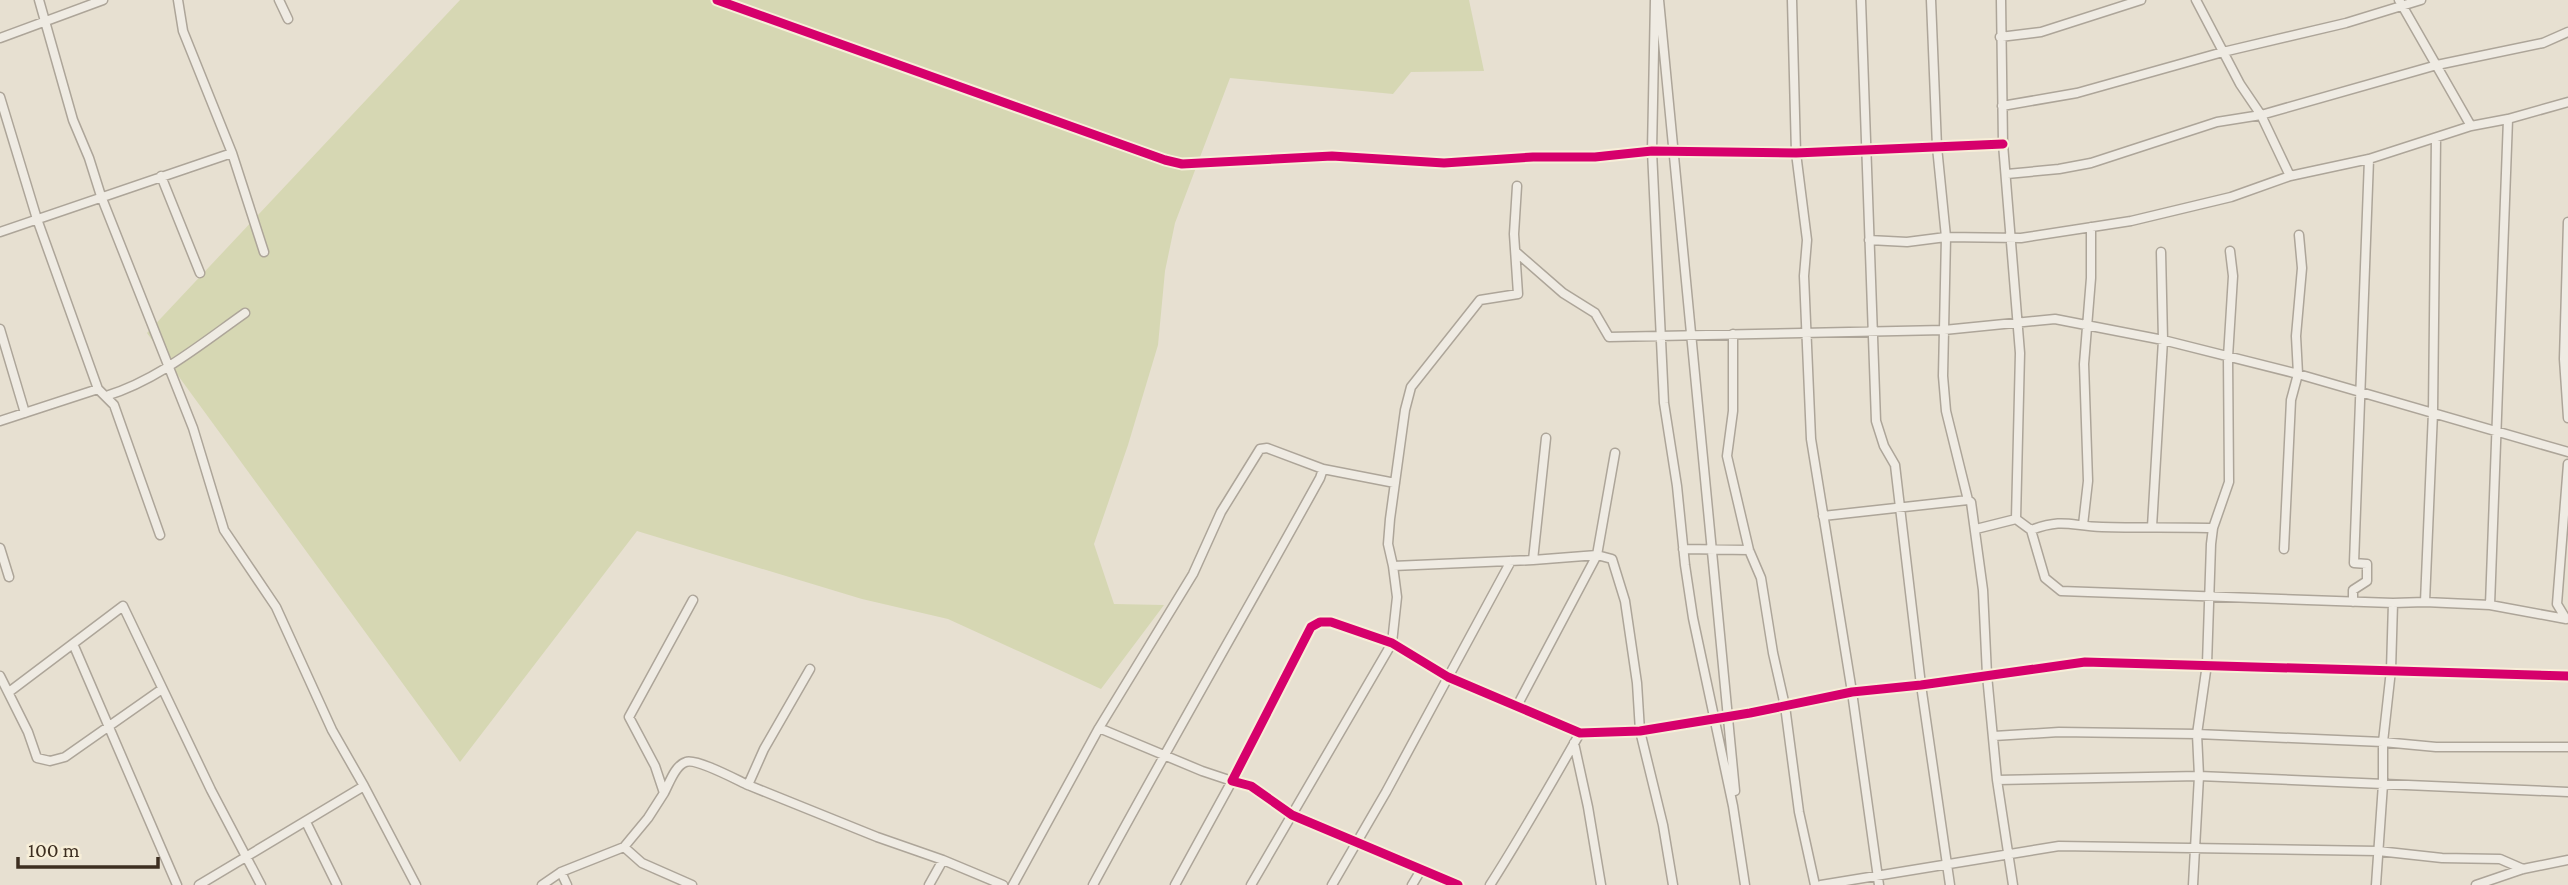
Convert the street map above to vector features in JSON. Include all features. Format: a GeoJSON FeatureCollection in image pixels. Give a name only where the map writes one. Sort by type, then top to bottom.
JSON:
{"type":"FeatureCollection","features":[{"type":"Feature","properties":{"kind":"street"},"geometry":{"type":"LineString","coordinates":[[39,0],[73,120],[193,428],[224,530],[276,607],[332,730],[416,885]]}},
{"type":"Feature","properties":{"kind":"street"},"geometry":{"type":"LineString","coordinates":[[0,38],[103,0]]}},
{"type":"Feature","properties":{"kind":"street"},"geometry":{"type":"LineString","coordinates":[[178,0],[183,31],[232,153],[264,253]]}},
{"type":"Feature","properties":{"kind":"street"},"geometry":{"type":"LineString","coordinates":[[279,0],[288,19]]}},
{"type":"Feature","properties":{"kind":"street"},"geometry":{"type":"LineString","coordinates":[[717,0],[1182,164],[1332,156],[1444,163],[1533,157],[1595,157],[1653,151],[1796,153],[2003,144]]}},
{"type":"Feature","properties":{"kind":"street"},"geometry":{"type":"LineString","coordinates":[[1657,0],[1653,151],[1660,286],[1659,337],[1664,363],[1664,403],[1693,618],[1733,806],[1744,885]]}},
{"type":"Feature","properties":{"kind":"street"},"geometry":{"type":"LineString","coordinates":[[1657,0],[1744,885]]}},
{"type":"Feature","properties":{"kind":"street"},"geometry":{"type":"LineString","coordinates":[[1793,0],[1796,153],[1807,240],[1804,276],[1811,439],[1852,692],[1879,885]]}},
{"type":"Feature","properties":{"kind":"street"},"geometry":{"type":"LineString","coordinates":[[1861,0],[1876,421],[1884,446],[1895,465],[1921,685],[1950,885]]}},
{"type":"Feature","properties":{"kind":"street"},"geometry":{"type":"LineString","coordinates":[[1931,0],[1937,147],[1946,237],[1945,411],[1976,529],[1997,780],[2013,885]]}},
{"type":"Feature","properties":{"kind":"street"},"geometry":{"type":"LineString","coordinates":[[2001,0],[2003,144],[2020,353],[2016,519]]}},
{"type":"Feature","properties":{"kind":"street"},"geometry":{"type":"LineString","coordinates":[[2000,37],[2041,32],[2141,0]]}},
{"type":"Feature","properties":{"kind":"street"},"geometry":{"type":"LineString","coordinates":[[2196,0],[2261,115],[2290,176]]}},
{"type":"Feature","properties":{"kind":"street"},"geometry":{"type":"LineString","coordinates":[[2002,106],[2077,93],[2223,52],[2346,23],[2400,2],[2421,0]]}},
{"type":"Feature","properties":{"kind":"street"},"geometry":{"type":"LineString","coordinates":[[2400,2],[2471,126]]}},
{"type":"Feature","properties":{"kind":"street"},"geometry":{"type":"LineString","coordinates":[[2007,174],[2091,163],[2217,122],[2261,115],[2437,65],[2543,43],[2568,32]]}},
{"type":"Feature","properties":{"kind":"street"},"geometry":{"type":"LineString","coordinates":[[0,97],[37,219],[98,389],[114,405],[160,535]]}},
{"type":"Feature","properties":{"kind":"street"},"geometry":{"type":"LineString","coordinates":[[1868,240],[1907,242],[1946,237],[2011,238],[2132,221],[2231,197],[2290,176],[2369,159],[2471,126],[2568,102]]}},
{"type":"Feature","properties":{"kind":"street"},"geometry":{"type":"LineString","coordinates":[[2490,606],[2508,119]]}},
{"type":"Feature","properties":{"kind":"street"},"geometry":{"type":"LineString","coordinates":[[2425,602],[2432,412],[2436,138]]}},
{"type":"Feature","properties":{"kind":"street"},"geometry":{"type":"LineString","coordinates":[[0,232],[232,153]]}},
{"type":"Feature","properties":{"kind":"street"},"geometry":{"type":"LineString","coordinates":[[2353,602],[2353,590],[2367,581],[2367,564],[2354,563],[2369,159]]}},
{"type":"Feature","properties":{"kind":"street"},"geometry":{"type":"LineString","coordinates":[[161,176],[200,273]]}},
{"type":"Feature","properties":{"kind":"street"},"geometry":{"type":"LineString","coordinates":[[1251,885],[1392,643],[1397,597],[1388,544],[1405,411],[1411,387],[1480,300],[1518,294],[1514,234],[1517,186]]}},
{"type":"Feature","properties":{"kind":"street"},"geometry":{"type":"LineString","coordinates":[[2568,222],[2564,359],[2568,418]]}},
{"type":"Feature","properties":{"kind":"street"},"geometry":{"type":"LineString","coordinates":[[2083,525],[2088,481],[2084,364],[2091,227]]}},
{"type":"Feature","properties":{"kind":"street"},"geometry":{"type":"LineString","coordinates":[[2284,549],[2291,400],[2298,374],[2296,336],[2302,268],[2300,235]]}},
{"type":"Feature","properties":{"kind":"street"},"geometry":{"type":"LineString","coordinates":[[2193,885],[2199,776],[2197,734],[2207,664],[2213,528],[2229,482],[2228,357],[2233,276],[2230,251]]}},
{"type":"Feature","properties":{"kind":"street"},"geometry":{"type":"LineString","coordinates":[[1516,252],[1563,293],[1595,313],[1609,337],[1944,330],[2054,319],[2163,340],[2298,374],[2568,452]]}},
{"type":"Feature","properties":{"kind":"street"},"geometry":{"type":"LineString","coordinates":[[2152,527],[2163,340],[2161,252]]}},
{"type":"Feature","properties":{"kind":"street"},"geometry":{"type":"LineString","coordinates":[[106,396],[135,386],[169,367],[246,313]]}},
{"type":"Feature","properties":{"kind":"street"},"geometry":{"type":"LineString","coordinates":[[0,329],[25,413]]}},
{"type":"Feature","properties":{"kind":"street"},"geometry":{"type":"LineString","coordinates":[[1733,334],[1734,411],[1727,456],[1749,550],[1761,578],[1785,706],[1799,812],[1815,885]]}},
{"type":"Feature","properties":{"kind":"street"},"geometry":{"type":"LineString","coordinates":[[0,421],[98,389]]}},
{"type":"Feature","properties":{"kind":"street"},"geometry":{"type":"LineString","coordinates":[[1533,560],[1546,438]]}},
{"type":"Feature","properties":{"kind":"street"},"geometry":{"type":"LineString","coordinates":[[1013,885],[1099,728],[1193,574],[1222,512],[1260,449],[1267,448],[1323,469],[1395,483]]}},
{"type":"Feature","properties":{"kind":"street"},"geometry":{"type":"LineString","coordinates":[[1517,706],[1597,555],[1615,453]]}},
{"type":"Feature","properties":{"kind":"street"},"geometry":{"type":"LineString","coordinates":[[2567,620],[2557,604],[2563,576],[2568,464]]}},
{"type":"Feature","properties":{"kind":"street"},"geometry":{"type":"LineString","coordinates":[[1093,885],[1164,754],[1261,587],[1323,469]]}},
{"type":"Feature","properties":{"kind":"street"},"geometry":{"type":"LineString","coordinates":[[1822,516],[1968,500]]}},
{"type":"Feature","properties":{"kind":"street"},"geometry":{"type":"LineString","coordinates":[[1976,529],[2016,519]]}},
{"type":"Feature","properties":{"kind":"street"},"geometry":{"type":"LineString","coordinates":[[2016,519],[2031,530],[2045,578],[2061,591],[2353,602],[2425,602],[2490,606],[2567,620]]}},
{"type":"Feature","properties":{"kind":"street"},"geometry":{"type":"LineString","coordinates":[[2031,530],[2048,524],[2069,522],[2098,527],[2213,528]]}},
{"type":"Feature","properties":{"kind":"street"},"geometry":{"type":"LineString","coordinates":[[0,548],[9,577]]}},
{"type":"Feature","properties":{"kind":"street"},"geometry":{"type":"LineString","coordinates":[[1683,549],[1749,550]]}},
{"type":"Feature","properties":{"kind":"street"},"geometry":{"type":"LineString","coordinates":[[1393,566],[1597,555],[1612,559],[1620,579],[1637,683],[1640,732],[1663,825],[1673,885]]}},
{"type":"Feature","properties":{"kind":"street"},"geometry":{"type":"LineString","coordinates":[[1332,885],[1386,792],[1511,561]]}},
{"type":"Feature","properties":{"kind":"street"},"geometry":{"type":"LineString","coordinates":[[664,793],[655,766],[629,717],[693,600]]}},
{"type":"Feature","properties":{"kind":"street"},"geometry":{"type":"LineString","coordinates":[[2376,885],[2393,603]]}},
{"type":"Feature","properties":{"kind":"street"},"geometry":{"type":"LineString","coordinates":[[9,692],[74,646],[123,606],[211,790],[261,885]]}},
{"type":"Feature","properties":{"kind":"street"},"geometry":{"type":"LineString","coordinates":[[1175,885],[1311,627],[1320,622],[1331,622],[1392,643],[1448,677],[1580,733],[1640,732],[1852,692],[2085,662],[2568,676]]}},
{"type":"Feature","properties":{"kind":"street"},"geometry":{"type":"LineString","coordinates":[[74,646],[177,885]]}},
{"type":"Feature","properties":{"kind":"street"},"geometry":{"type":"LineString","coordinates":[[748,785],[764,749],[810,668]]}},
{"type":"Feature","properties":{"kind":"street"},"geometry":{"type":"LineString","coordinates":[[0,676],[37,758],[50,761],[65,757],[162,690]]}},
{"type":"Feature","properties":{"kind":"street"},"geometry":{"type":"LineString","coordinates":[[1099,728],[1202,771],[1251,786],[1292,815],[1458,885]]}},
{"type":"Feature","properties":{"kind":"street"},"geometry":{"type":"LineString","coordinates":[[1994,736],[2059,732],[2197,734],[2437,747],[2568,747]]}},
{"type":"Feature","properties":{"kind":"street"},"geometry":{"type":"LineString","coordinates":[[1490,885],[1580,733]]}},
{"type":"Feature","properties":{"kind":"street"},"geometry":{"type":"LineString","coordinates":[[1574,743],[1601,885]]}},
{"type":"Feature","properties":{"kind":"street"},"geometry":{"type":"LineString","coordinates":[[542,885],[561,872],[624,847],[648,818],[677,768],[685,762],[696,761],[748,785],[1003,885]]}},
{"type":"Feature","properties":{"kind":"street"},"geometry":{"type":"LineString","coordinates":[[1997,780],[2199,776],[2568,792]]}},
{"type":"Feature","properties":{"kind":"street"},"geometry":{"type":"LineString","coordinates":[[198,885],[364,786]]}},
{"type":"Feature","properties":{"kind":"street"},"geometry":{"type":"LineString","coordinates":[[306,822],[338,885]]}},
{"type":"Feature","properties":{"kind":"street"},"geometry":{"type":"LineString","coordinates":[[1821,885],[2059,846],[2378,851],[2442,858],[2500,859],[2524,869]]}},
{"type":"Feature","properties":{"kind":"street"},"geometry":{"type":"LineString","coordinates":[[624,847],[642,863],[692,885]]}},
{"type":"Feature","properties":{"kind":"street"},"geometry":{"type":"LineString","coordinates":[[929,885],[943,860]]}},
{"type":"Feature","properties":{"kind":"street"},"geometry":{"type":"LineString","coordinates":[[2476,885],[2524,869],[2568,860]]}},
{"type":"Feature","properties":{"kind":"street"},"geometry":{"type":"LineString","coordinates":[[1412,885],[1421,870]]}},
{"type":"Feature","properties":{"kind":"street"},"geometry":{"type":"LineString","coordinates":[[561,872],[567,885]]}},
{"type":"Feature","properties":{"kind":"green space"},"geometry":{"type":"Polygon","coordinates":[[[460,0],[1469,0],[1484,71],[1411,72],[1393,94],[1230,78],[1175,223],[1165,271],[1158,345],[1094,544],[1114,604],[1164,605],[1101,689],[948,619],[862,599],[637,531],[460,762],[147,333],[460,0]]]}},
{"type":"Feature","properties":{"kind":"cycle path"},"geometry":{"type":"LineString","coordinates":[[717,0],[1182,164],[1332,156],[1444,163],[1533,157],[1595,157],[1652,151],[1796,153],[2003,144]]}},
{"type":"Feature","properties":{"kind":"cycle path"},"geometry":{"type":"LineString","coordinates":[[1458,885],[1292,815],[1251,786],[1232,781],[1311,627],[1320,622],[1331,622],[1392,643],[1448,677],[1580,733],[1640,731],[1750,713],[1852,692],[2085,662],[2568,676]]}}]}
